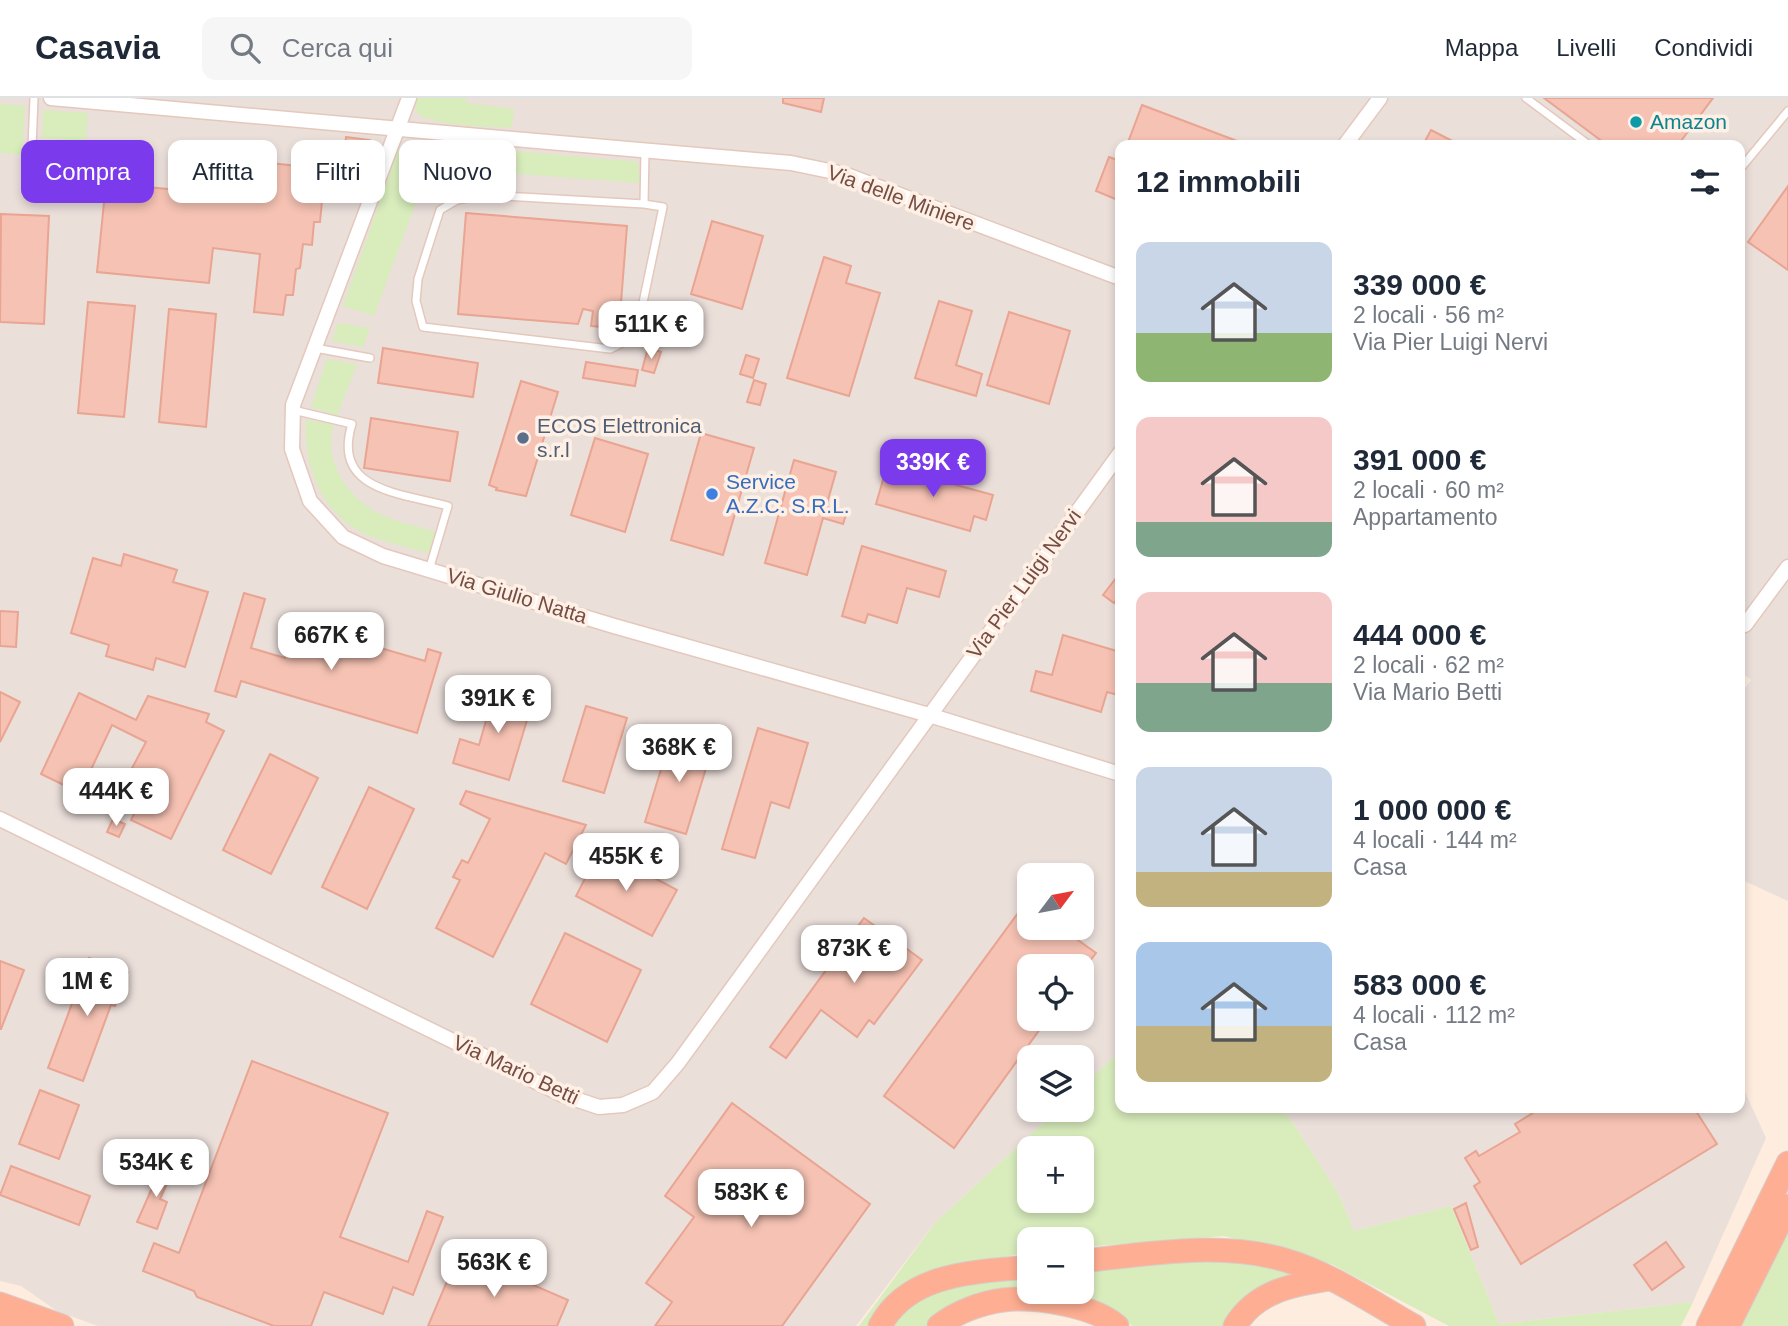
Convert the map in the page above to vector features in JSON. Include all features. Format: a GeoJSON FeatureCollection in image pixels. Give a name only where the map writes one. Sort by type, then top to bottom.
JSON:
{"type":"FeatureCollection","features":[{"type":"Feature","properties":{"kind":"highway"},"geometry":{"type":"LineString","coordinates":[[1713,1325],[1788,1163]]}},
{"type":"Feature","properties":{"kind":"highway"},"geometry":{"type":"LineString","coordinates":[[1713,1325],[1788,1206]]}},
{"type":"Feature","properties":{"kind":"highway"},"geometry":{"type":"LineString","coordinates":[[1094,1260],[1177,1251],[1235,1252],[1284,1260],[1329,1279],[1414,1326]]}},
{"type":"Feature","properties":{"kind":"highway"},"geometry":{"type":"LineString","coordinates":[[880,1326],[912,1290],[955,1274],[1017,1267]]}},
{"type":"Feature","properties":{"kind":"highway"},"geometry":{"type":"LineString","coordinates":[[1235,1326],[1242,1314],[1269,1294],[1294,1285],[1329,1279]]}},
{"type":"Feature","properties":{"kind":"highway"},"geometry":{"type":"LineString","coordinates":[[939,1326],[971,1308],[1004,1300],[1052,1302],[1108,1318],[1117,1326]]}},
{"type":"Feature","properties":{"kind":"highway"},"geometry":{"type":"LineString","coordinates":[[6,1312],[62,1326]]}},
{"type":"Feature","properties":{"kind":"street","name":"Via delle Miniere"},"geometry":{"type":"LineString","coordinates":[[51,98],[791,163],[844,174],[1115,279]]}},
{"type":"Feature","properties":{"kind":"street","name":"Via Giulio Natta"},"geometry":{"type":"LineString","coordinates":[[409,98],[293,410],[292,449],[310,501],[343,537],[383,556],[614,626],[929,715],[1115,772]]}},
{"type":"Feature","properties":{"kind":"street"},"geometry":{"type":"LineString","coordinates":[[1349,140],[1380,98]]}},
{"type":"Feature","properties":{"kind":"street","name":"Via Pier Luigi Nervi"},"geometry":{"type":"LineString","coordinates":[[929,715],[1115,460]]}},
{"type":"Feature","properties":{"kind":"street"},"geometry":{"type":"LineString","coordinates":[[1745,625],[1788,566]]}},
{"type":"Feature","properties":{"kind":"street","name":"Via Mario Betti"},"geometry":{"type":"LineString","coordinates":[[0,819],[564,1095],[599,1107],[623,1105],[653,1092],[678,1063],[929,715]]}},
{"type":"Feature","properties":{"kind":"lane"},"geometry":{"type":"LineString","coordinates":[[32,140],[34,98]]}},
{"type":"Feature","properties":{"kind":"lane"},"geometry":{"type":"LineString","coordinates":[[1526,98],[1582,140]]}},
{"type":"Feature","properties":{"kind":"lane"},"geometry":{"type":"LineString","coordinates":[[1745,163],[1788,111]]}},
{"type":"Feature","properties":{"kind":"lane"},"geometry":{"type":"LineString","coordinates":[[644,204],[645,152]]}},
{"type":"Feature","properties":{"kind":"lane"},"geometry":{"type":"LineString","coordinates":[[485,195],[644,204],[663,207],[636,336],[626,342],[610,349],[423,327],[416,301],[418,279],[440,210],[457,200],[485,195]]}},
{"type":"Feature","properties":{"kind":"lane"},"geometry":{"type":"LineString","coordinates":[[314,348],[370,358]]}},
{"type":"Feature","properties":{"kind":"lane"},"geometry":{"type":"LineString","coordinates":[[293,410],[352,424],[346,442],[348,456],[356,472],[370,485],[448,506],[429,569]]}},
{"type":"Feature","properties":{"kind":"shaded area"},"geometry":{"type":"Polygon","coordinates":[[[0,98],[1788,98],[1788,901],[1745,881],[1745,688],[1751,680],[1745,675],[1745,140],[1115,140],[1115,1056],[1094,1076],[1094,1045],[1017,1045],[1017,1122],[1044,1122],[1029,1136],[1017,1136],[1017,1147],[935,1223],[856,1326],[98,1326],[57,1311],[21,1286],[0,1281],[0,98]]]}},
{"type":"Feature","properties":{"kind":"shaded area"},"geometry":{"type":"Polygon","coordinates":[[[1745,1092],[1766,1138],[1693,1302],[1499,1324],[1451,1206],[1354,1231],[1338,1193],[1285,1113],[1745,1113],[1745,1092]]]}},
{"type":"Feature","properties":{"kind":"green space"},"geometry":{"type":"Polygon","coordinates":[[[417,98],[467,98],[466,103],[514,109],[512,128],[431,120],[420,116],[415,108],[417,98]]]}},
{"type":"Feature","properties":{"kind":"green space"},"geometry":{"type":"Polygon","coordinates":[[[0,104],[25,106],[21,155],[0,153],[0,104]]]}},
{"type":"Feature","properties":{"kind":"green space"},"geometry":{"type":"Polygon","coordinates":[[[43,110],[88,113],[86,140],[42,138],[43,110]]]}},
{"type":"Feature","properties":{"kind":"green space"},"geometry":{"type":"Polygon","coordinates":[[[398,150],[399,203],[417,203],[374,316],[343,306],[379,203],[385,203],[385,187],[398,150]]]}},
{"type":"Feature","properties":{"kind":"green space"},"geometry":{"type":"Polygon","coordinates":[[[516,151],[638,162],[640,183],[516,174],[516,151]]]}},
{"type":"Feature","properties":{"kind":"green space"},"geometry":{"type":"Polygon","coordinates":[[[338,323],[370,328],[363,347],[332,341],[338,323]]]}},
{"type":"Feature","properties":{"kind":"green space"},"geometry":{"type":"Polygon","coordinates":[[[327,359],[357,364],[337,416],[311,407],[327,359]]]}},
{"type":"Feature","properties":{"kind":"green space"},"geometry":{"type":"Polygon","coordinates":[[[306,420],[334,425],[331,450],[334,462],[346,485],[364,504],[389,518],[436,532],[428,553],[381,540],[358,530],[330,506],[313,475],[308,457],[306,420]]]}},
{"type":"Feature","properties":{"kind":"green space"},"geometry":{"type":"Polygon","coordinates":[[[1115,1056],[1115,1113],[1285,1113],[1338,1193],[1354,1231],[1451,1206],[1499,1324],[1693,1302],[1681,1326],[1449,1326],[1331,1264],[1224,1236],[1094,1246],[1094,1227],[1017,1227],[1017,1254],[925,1273],[889,1299],[871,1326],[859,1326],[935,1223],[1017,1147],[1017,1213],[1094,1213],[1094,1136],[1029,1136],[1044,1122],[1094,1122],[1094,1076],[1115,1056]]]}},
{"type":"Feature","properties":{"kind":"green space"},"geometry":{"type":"Polygon","coordinates":[[[1788,1229],[1788,1326],[1741,1326],[1788,1229]]]}},
{"type":"Feature","properties":{"kind":"green space"},"geometry":{"type":"Polygon","coordinates":[[[1184,1258],[1248,1260],[1294,1271],[1292,1278],[1269,1284],[1252,1293],[1238,1306],[1224,1326],[1133,1326],[1094,1303],[1094,1268],[1184,1258]]]}},
{"type":"Feature","properties":{"kind":"green space"},"geometry":{"type":"Polygon","coordinates":[[[1017,1275],[1017,1289],[990,1291],[947,1309],[926,1326],[891,1326],[901,1312],[927,1293],[1017,1275]]]}},
{"type":"Feature","properties":{"kind":"building"},"geometry":{"type":"Polygon","coordinates":[[[783,98],[824,98],[821,112],[783,103],[783,98]]]}},
{"type":"Feature","properties":{"kind":"building","name":"Amazon"},"geometry":{"type":"Polygon","coordinates":[[[1544,98],[1713,98],[1682,140],[1600,140],[1544,98]]]}},
{"type":"Feature","properties":{"kind":"building"},"geometry":{"type":"Polygon","coordinates":[[[1142,105],[1234,140],[1129,140],[1142,105]]]}},
{"type":"Feature","properties":{"kind":"building"},"geometry":{"type":"Polygon","coordinates":[[[1431,130],[1450,140],[1426,140],[1431,130]]]}},
{"type":"Feature","properties":{"kind":"building"},"geometry":{"type":"Polygon","coordinates":[[[346,137],[370,140],[346,140],[346,137]]]}},
{"type":"Feature","properties":{"kind":"building"},"geometry":{"type":"Polygon","coordinates":[[[1109,157],[1115,159],[1115,199],[1096,191],[1109,157]]]}},
{"type":"Feature","properties":{"kind":"building"},"geometry":{"type":"Polygon","coordinates":[[[277,164],[291,165],[291,203],[322,203],[320,222],[314,222],[312,245],[303,244],[293,295],[286,295],[283,315],[254,312],[260,254],[213,248],[209,283],[97,272],[104,203],[154,203],[154,188],[168,189],[168,203],[277,203],[277,164]]]}},
{"type":"Feature","properties":{"kind":"building"},"geometry":{"type":"Polygon","coordinates":[[[1788,186],[1788,270],[1748,242],[1788,186]]]}},
{"type":"Feature","properties":{"kind":"building"},"geometry":{"type":"Polygon","coordinates":[[[466,213],[627,226],[619,328],[591,326],[593,311],[583,309],[578,324],[458,314],[466,213]]]}},
{"type":"Feature","properties":{"kind":"building"},"geometry":{"type":"Polygon","coordinates":[[[1,214],[49,216],[44,324],[0,322],[1,214]]]}},
{"type":"Feature","properties":{"kind":"building"},"geometry":{"type":"Polygon","coordinates":[[[712,221],[763,236],[742,309],[691,294],[712,221]]]}},
{"type":"Feature","properties":{"kind":"building"},"geometry":{"type":"Polygon","coordinates":[[[824,257],[851,266],[846,283],[880,293],[849,396],[787,378],[824,257]]]}},
{"type":"Feature","properties":{"kind":"building"},"geometry":{"type":"Polygon","coordinates":[[[939,301],[972,311],[956,365],[982,374],[976,396],[915,378],[939,301]]]}},
{"type":"Feature","properties":{"kind":"building"},"geometry":{"type":"Polygon","coordinates":[[[88,302],[135,306],[124,417],[78,413],[88,302]]]}},
{"type":"Feature","properties":{"kind":"building"},"geometry":{"type":"Polygon","coordinates":[[[169,309],[216,314],[206,427],[159,422],[169,309]]]}},
{"type":"Feature","properties":{"kind":"building"},"geometry":{"type":"Polygon","coordinates":[[[1009,312],[1070,331],[1049,404],[987,385],[1009,312]]]}},
{"type":"Feature","properties":{"kind":"building"},"geometry":{"type":"Polygon","coordinates":[[[383,348],[478,363],[473,397],[378,383],[383,348]]]}},
{"type":"Feature","properties":{"kind":"building"},"geometry":{"type":"Polygon","coordinates":[[[648,348],[661,352],[654,373],[642,370],[648,348]]]}},
{"type":"Feature","properties":{"kind":"building"},"geometry":{"type":"Polygon","coordinates":[[[746,355],[759,359],[753,378],[740,374],[746,355]]]}},
{"type":"Feature","properties":{"kind":"building"},"geometry":{"type":"Polygon","coordinates":[[[586,362],[638,370],[635,386],[583,378],[586,362]]]}},
{"type":"Feature","properties":{"kind":"building"},"geometry":{"type":"Polygon","coordinates":[[[754,380],[766,384],[760,405],[747,402],[754,380]]]}},
{"type":"Feature","properties":{"kind":"building","name":"ECOS Elettronica s.r.l"},"geometry":{"type":"Polygon","coordinates":[[[521,381],[558,392],[526,496],[496,490],[497,488],[489,485],[521,381]]]}},
{"type":"Feature","properties":{"kind":"building"},"geometry":{"type":"Polygon","coordinates":[[[371,418],[458,432],[450,481],[364,468],[371,418]]]}},
{"type":"Feature","properties":{"kind":"building","name":"Service A.Z.C. S.R.L."},"geometry":{"type":"Polygon","coordinates":[[[701,433],[754,448],[723,555],[671,540],[701,433]]]}},
{"type":"Feature","properties":{"kind":"building"},"geometry":{"type":"Polygon","coordinates":[[[595,438],[648,454],[625,532],[571,515],[595,438]]]}},
{"type":"Feature","properties":{"kind":"building"},"geometry":{"type":"Polygon","coordinates":[[[794,460],[836,472],[826,507],[847,512],[843,524],[823,518],[807,575],[765,563],[794,460]]]}},
{"type":"Feature","properties":{"kind":"building"},"geometry":{"type":"Polygon","coordinates":[[[887,466],[993,495],[986,520],[974,516],[970,531],[876,504],[887,466]]]}},
{"type":"Feature","properties":{"kind":"building"},"geometry":{"type":"Polygon","coordinates":[[[862,546],[946,571],[939,597],[907,588],[897,623],[868,614],[865,623],[842,616],[862,546]]]}},
{"type":"Feature","properties":{"kind":"building"},"geometry":{"type":"Polygon","coordinates":[[[124,554],[177,570],[173,582],[208,592],[185,667],[156,658],[153,670],[106,656],[109,645],[71,633],[93,558],[121,566],[124,554]]]}},
{"type":"Feature","properties":{"kind":"building"},"geometry":{"type":"Polygon","coordinates":[[[1115,579],[1114,603],[1103,595],[1115,579]]]}},
{"type":"Feature","properties":{"kind":"building"},"geometry":{"type":"Polygon","coordinates":[[[244,593],[265,599],[251,648],[285,658],[295,623],[425,661],[428,649],[441,653],[417,733],[241,681],[236,697],[215,691],[244,593]]]}},
{"type":"Feature","properties":{"kind":"building"},"geometry":{"type":"Polygon","coordinates":[[[0,611],[18,612],[16,647],[0,646],[0,611]]]}},
{"type":"Feature","properties":{"kind":"building"},"geometry":{"type":"Polygon","coordinates":[[[1063,635],[1115,651],[1115,694],[1107,692],[1101,712],[1031,691],[1036,671],[1052,675],[1063,635]]]}},
{"type":"Feature","properties":{"kind":"building"},"geometry":{"type":"Polygon","coordinates":[[[496,686],[534,697],[509,780],[453,763],[460,739],[479,745],[496,686]]]}},
{"type":"Feature","properties":{"kind":"building"},"geometry":{"type":"Polygon","coordinates":[[[0,692],[20,702],[0,742],[0,692]]]}},
{"type":"Feature","properties":{"kind":"building"},"geometry":{"type":"Polygon","coordinates":[[[79,693],[136,720],[148,696],[209,714],[206,722],[224,731],[171,839],[131,820],[151,779],[131,770],[146,742],[112,725],[80,793],[41,774],[79,693]]]}},
{"type":"Feature","properties":{"kind":"building"},"geometry":{"type":"Polygon","coordinates":[[[586,706],[627,718],[604,793],[563,781],[586,706]]]}},
{"type":"Feature","properties":{"kind":"building"},"geometry":{"type":"Polygon","coordinates":[[[758,728],[808,743],[789,808],[771,802],[755,858],[722,849],[758,728]]]}},
{"type":"Feature","properties":{"kind":"building"},"geometry":{"type":"Polygon","coordinates":[[[672,733],[713,745],[686,834],[645,822],[672,733]]]}},
{"type":"Feature","properties":{"kind":"building"},"geometry":{"type":"Polygon","coordinates":[[[270,754],[318,778],[271,874],[223,850],[270,754]]]}},
{"type":"Feature","properties":{"kind":"building"},"geometry":{"type":"Polygon","coordinates":[[[369,787],[414,809],[367,909],[322,887],[369,787]]]}},
{"type":"Feature","properties":{"kind":"building"},"geometry":{"type":"Polygon","coordinates":[[[466,791],[586,825],[566,864],[545,853],[493,957],[436,928],[460,880],[453,877],[462,860],[468,863],[490,819],[460,804],[466,791]]]}},
{"type":"Feature","properties":{"kind":"building"},"geometry":{"type":"Polygon","coordinates":[[[113,819],[125,824],[119,837],[107,832],[113,819]]]}},
{"type":"Feature","properties":{"kind":"building"},"geometry":{"type":"Polygon","coordinates":[[[600,849],[677,890],[652,936],[576,896],[600,849]]]}},
{"type":"Feature","properties":{"kind":"building"},"geometry":{"type":"Polygon","coordinates":[[[1017,914],[1017,940],[1078,940],[1096,953],[1094,956],[1017,954],[1017,1031],[1039,1031],[1028,1045],[1017,1045],[1017,1061],[954,1148],[884,1096],[1017,914]]]}},
{"type":"Feature","properties":{"kind":"building"},"geometry":{"type":"Polygon","coordinates":[[[864,918],[922,960],[874,1024],[869,1020],[857,1037],[821,1010],[786,1058],[770,1047],[864,918]]]}},
{"type":"Feature","properties":{"kind":"building"},"geometry":{"type":"Polygon","coordinates":[[[565,933],[641,970],[607,1042],[531,1004],[565,933]]]}},
{"type":"Feature","properties":{"kind":"building"},"geometry":{"type":"Polygon","coordinates":[[[89,958],[128,972],[115,1006],[111,1005],[83,1081],[48,1068],[89,958]]]}},
{"type":"Feature","properties":{"kind":"building"},"geometry":{"type":"Polygon","coordinates":[[[0,961],[24,970],[1,1029],[0,1029],[0,961]]]}},
{"type":"Feature","properties":{"kind":"building"},"geometry":{"type":"Polygon","coordinates":[[[252,1061],[388,1113],[340,1237],[408,1262],[427,1211],[443,1217],[413,1295],[393,1287],[383,1314],[324,1292],[311,1326],[274,1326],[197,1297],[194,1291],[143,1271],[154,1243],[179,1253],[252,1061]]]}},
{"type":"Feature","properties":{"kind":"building"},"geometry":{"type":"Polygon","coordinates":[[[40,1090],[79,1105],[59,1159],[19,1144],[40,1090]]]}},
{"type":"Feature","properties":{"kind":"building"},"geometry":{"type":"Polygon","coordinates":[[[732,1103],[870,1204],[782,1326],[655,1326],[672,1302],[646,1283],[694,1217],[665,1196],[732,1103]]]}},
{"type":"Feature","properties":{"kind":"building"},"geometry":{"type":"Polygon","coordinates":[[[1533,1113],[1697,1113],[1717,1144],[1521,1264],[1474,1186],[1480,1182],[1465,1158],[1476,1151],[1479,1156],[1520,1132],[1515,1124],[1533,1113]]]}},
{"type":"Feature","properties":{"kind":"building"},"geometry":{"type":"Polygon","coordinates":[[[164,1161],[175,1166],[160,1199],[167,1202],[157,1229],[137,1222],[164,1161]]]}},
{"type":"Feature","properties":{"kind":"building"},"geometry":{"type":"Polygon","coordinates":[[[11,1166],[90,1196],[79,1225],[0,1195],[11,1166]]]}},
{"type":"Feature","properties":{"kind":"building"},"geometry":{"type":"Polygon","coordinates":[[[1466,1203],[1478,1247],[1471,1250],[1454,1209],[1466,1203]]]}},
{"type":"Feature","properties":{"kind":"building"},"geometry":{"type":"Polygon","coordinates":[[[1666,1242],[1684,1267],[1652,1290],[1634,1265],[1666,1242]]]}},
{"type":"Feature","properties":{"kind":"building"},"geometry":{"type":"Polygon","coordinates":[[[459,1253],[568,1300],[557,1326],[428,1326],[459,1253]]]}},
{"type":"Feature","properties":{"kind":"place","name":"Amazon"},"geometry":{"type":"Point","coordinates":[1636,122]}},
{"type":"Feature","properties":{"kind":"place","name":"ECOS Elettronica s.r.l"},"geometry":{"type":"Point","coordinates":[523,438]}},
{"type":"Feature","properties":{"kind":"place","name":"Service A.Z.C. S.R.L."},"geometry":{"type":"Point","coordinates":[712,494]}}]}
